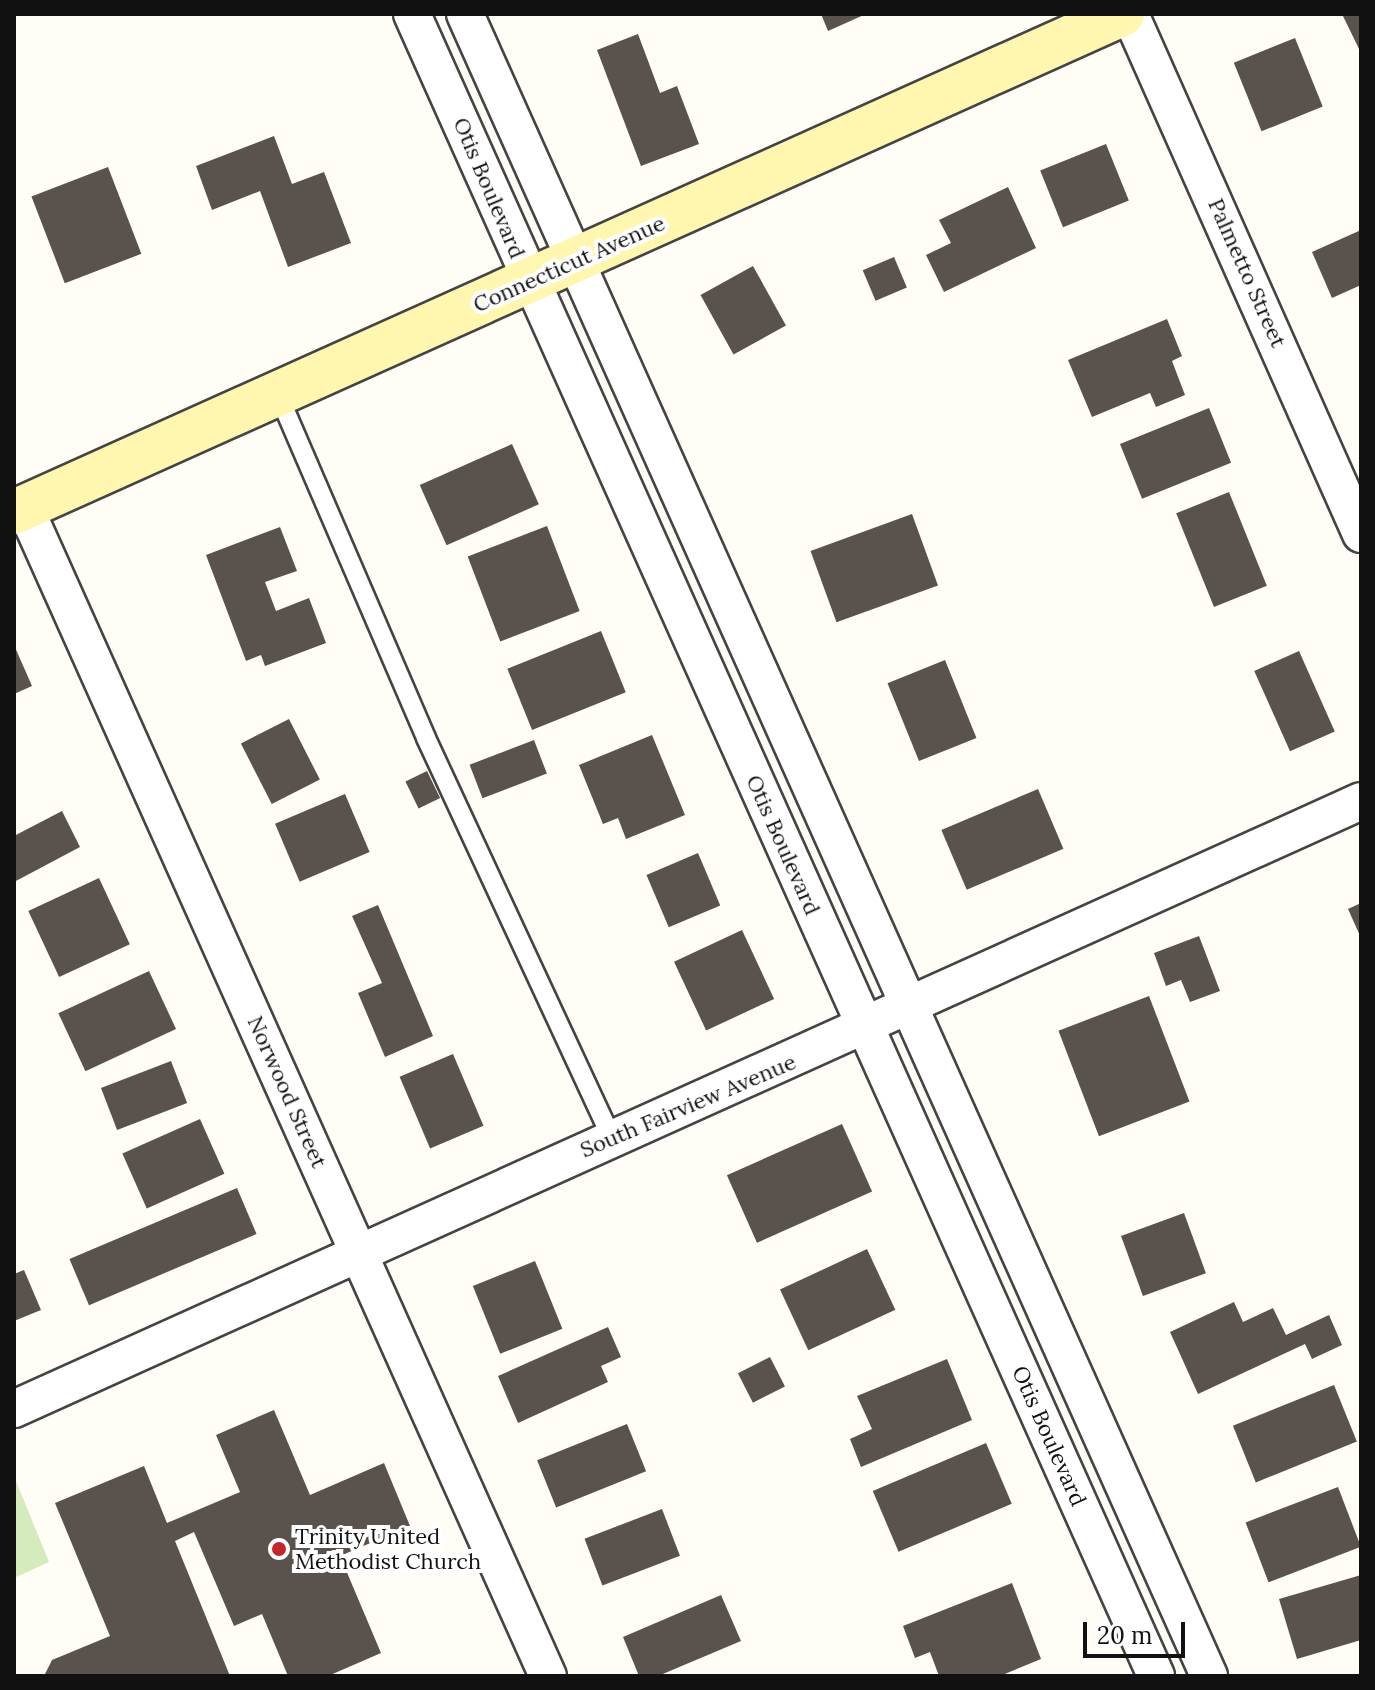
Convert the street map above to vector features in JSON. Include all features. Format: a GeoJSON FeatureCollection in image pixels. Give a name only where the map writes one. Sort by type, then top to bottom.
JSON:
{"type":"FeatureCollection","features":[{"type":"Feature","properties":{"kind":"street","name":"Otis Boulevard"},"geometry":{"type":"LineString","coordinates":[[412,14],[529,282],[1156,1676]]}},
{"type":"Feature","properties":{"kind":"street"},"geometry":{"type":"LineString","coordinates":[[465,14],[573,263],[1209,1676]]}},
{"type":"Feature","properties":{"kind":"street","name":"Connecticut Avenue"},"geometry":{"type":"LineString","coordinates":[[19,510],[1122,14]]}},
{"type":"Feature","properties":{"kind":"street","name":"Palmetto Street"},"geometry":{"type":"LineString","coordinates":[[1130,14],[1361,534]]}},
{"type":"Feature","properties":{"kind":"street","name":"Norwood Street"},"geometry":{"type":"LineString","coordinates":[[19,510],[359,1251],[548,1676]]}},
{"type":"Feature","properties":{"kind":"street","name":"South Fairview Avenue"},"geometry":{"type":"LineString","coordinates":[[14,1409],[1361,801]]}},
{"type":"Feature","properties":{"kind":"lane"},"geometry":{"type":"LineString","coordinates":[[278,394],[426,738],[612,1139]]}},
{"type":"Feature","properties":{"kind":"green space"},"geometry":{"type":"Polygon","coordinates":[[[14,1482],[49,1562],[14,1578],[14,1482]]]}},
{"type":"Feature","properties":{"kind":"building"},"geometry":{"type":"Polygon","coordinates":[[[821,14],[866,14],[828,31],[821,14]]]}},
{"type":"Feature","properties":{"kind":"building"},"geometry":{"type":"Polygon","coordinates":[[[1342,14],[1361,14],[1361,53],[1342,14]]]}},
{"type":"Feature","properties":{"kind":"building"},"geometry":{"type":"Polygon","coordinates":[[[638,34],[660,93],[677,86],[699,144],[641,166],[597,50],[638,34]]]}},
{"type":"Feature","properties":{"kind":"building"},"geometry":{"type":"Polygon","coordinates":[[[1295,38],[1323,107],[1262,131],[1234,63],[1295,38]]]}},
{"type":"Feature","properties":{"kind":"building"},"geometry":{"type":"Polygon","coordinates":[[[274,136],[292,184],[324,172],[351,243],[288,267],[260,191],[212,210],[196,166],[274,136]]]}},
{"type":"Feature","properties":{"kind":"building"},"geometry":{"type":"Polygon","coordinates":[[[1106,144],[1129,201],[1063,227],[1040,171],[1106,144]]]}},
{"type":"Feature","properties":{"kind":"building"},"geometry":{"type":"Polygon","coordinates":[[[108,167],[141,254],[65,283],[31,196],[108,167]]]}},
{"type":"Feature","properties":{"kind":"building"},"geometry":{"type":"Polygon","coordinates":[[[1008,187],[1036,248],[944,292],[926,255],[951,243],[939,220],[1008,187]]]}},
{"type":"Feature","properties":{"kind":"building"},"geometry":{"type":"Polygon","coordinates":[[[1361,230],[1361,285],[1332,298],[1312,252],[1361,230]]]}},
{"type":"Feature","properties":{"kind":"building"},"geometry":{"type":"Polygon","coordinates":[[[894,257],[907,287],[876,301],[863,270],[894,257]]]}},
{"type":"Feature","properties":{"kind":"building"},"geometry":{"type":"Polygon","coordinates":[[[753,266],[786,325],[733,355],[701,295],[753,266]]]}},
{"type":"Feature","properties":{"kind":"building"},"geometry":{"type":"Polygon","coordinates":[[[1167,319],[1182,356],[1172,361],[1185,395],[1156,407],[1150,393],[1092,417],[1068,360],[1167,319]]]}},
{"type":"Feature","properties":{"kind":"building"},"geometry":{"type":"Polygon","coordinates":[[[1209,408],[1231,463],[1142,499],[1120,444],[1209,408]]]}},
{"type":"Feature","properties":{"kind":"building"},"geometry":{"type":"Polygon","coordinates":[[[512,444],[539,504],[447,545],[420,485],[512,444]]]}},
{"type":"Feature","properties":{"kind":"building"},"geometry":{"type":"Polygon","coordinates":[[[1229,492],[1267,586],[1214,607],[1176,513],[1229,492]]]}},
{"type":"Feature","properties":{"kind":"building"},"geometry":{"type":"Polygon","coordinates":[[[912,514],[938,585],[837,622],[811,551],[912,514]]]}},
{"type":"Feature","properties":{"kind":"building"},"geometry":{"type":"Polygon","coordinates":[[[547,526],[580,611],[500,641],[468,556],[547,526]]]}},
{"type":"Feature","properties":{"kind":"building"},"geometry":{"type":"Polygon","coordinates":[[[280,527],[297,571],[265,582],[276,611],[309,598],[326,643],[265,666],[261,655],[246,661],[206,555],[280,527]]]}},
{"type":"Feature","properties":{"kind":"building"},"geometry":{"type":"Polygon","coordinates":[[[601,631],[626,692],[532,730],[507,669],[601,631]]]}},
{"type":"Feature","properties":{"kind":"building"},"geometry":{"type":"Polygon","coordinates":[[[14,645],[32,686],[14,694],[14,645]]]}},
{"type":"Feature","properties":{"kind":"building"},"geometry":{"type":"Polygon","coordinates":[[[1299,651],[1335,731],[1290,751],[1254,671],[1299,651]]]}},
{"type":"Feature","properties":{"kind":"building"},"geometry":{"type":"Polygon","coordinates":[[[945,660],[976,738],[919,761],[888,683],[945,660]]]}},
{"type":"Feature","properties":{"kind":"building"},"geometry":{"type":"Polygon","coordinates":[[[289,719],[320,780],[272,804],[241,744],[289,719]]]}},
{"type":"Feature","properties":{"kind":"building"},"geometry":{"type":"Polygon","coordinates":[[[652,735],[685,815],[626,839],[618,818],[603,824],[579,765],[652,735]]]}},
{"type":"Feature","properties":{"kind":"building"},"geometry":{"type":"Polygon","coordinates":[[[534,740],[547,774],[482,798],[470,765],[534,740]]]}},
{"type":"Feature","properties":{"kind":"building"},"geometry":{"type":"Polygon","coordinates":[[[427,771],[440,798],[419,808],[405,782],[427,771]]]}},
{"type":"Feature","properties":{"kind":"building"},"geometry":{"type":"Polygon","coordinates":[[[1038,789],[1063,849],[967,890],[941,830],[1038,789]]]}},
{"type":"Feature","properties":{"kind":"building"},"geometry":{"type":"Polygon","coordinates":[[[345,794],[370,852],[300,882],[275,824],[345,794]]]}},
{"type":"Feature","properties":{"kind":"building"},"geometry":{"type":"Polygon","coordinates":[[[62,811],[80,847],[14,882],[14,836],[62,811]]]}},
{"type":"Feature","properties":{"kind":"building"},"geometry":{"type":"Polygon","coordinates":[[[698,853],[720,905],[669,927],[646,875],[698,853]]]}},
{"type":"Feature","properties":{"kind":"building"},"geometry":{"type":"Polygon","coordinates":[[[99,878],[130,944],[59,977],[28,911],[99,878]]]}},
{"type":"Feature","properties":{"kind":"building"},"geometry":{"type":"Polygon","coordinates":[[[1361,903],[1361,938],[1348,909],[1361,903]]]}},
{"type":"Feature","properties":{"kind":"building"},"geometry":{"type":"Polygon","coordinates":[[[378,905],[433,1036],[385,1057],[358,993],[382,983],[352,916],[378,905]]]}},
{"type":"Feature","properties":{"kind":"building"},"geometry":{"type":"Polygon","coordinates":[[[742,930],[774,999],[706,1031],[674,962],[742,930]]]}},
{"type":"Feature","properties":{"kind":"building"},"geometry":{"type":"Polygon","coordinates":[[[1199,936],[1220,991],[1190,1002],[1181,980],[1166,986],[1154,953],[1199,936]]]}},
{"type":"Feature","properties":{"kind":"building"},"geometry":{"type":"Polygon","coordinates":[[[149,971],[176,1029],[85,1071],[58,1013],[149,971]]]}},
{"type":"Feature","properties":{"kind":"building"},"geometry":{"type":"Polygon","coordinates":[[[1149,996],[1189,1101],[1099,1136],[1058,1031],[1149,996]]]}},
{"type":"Feature","properties":{"kind":"building"},"geometry":{"type":"Polygon","coordinates":[[[453,1054],[483,1126],[430,1148],[400,1077],[453,1054]]]}},
{"type":"Feature","properties":{"kind":"building"},"geometry":{"type":"Polygon","coordinates":[[[171,1061],[187,1103],[117,1130],[101,1088],[171,1061]]]}},
{"type":"Feature","properties":{"kind":"building"},"geometry":{"type":"Polygon","coordinates":[[[200,1119],[224,1174],[147,1208],[122,1154],[200,1119]]]}},
{"type":"Feature","properties":{"kind":"building"},"geometry":{"type":"Polygon","coordinates":[[[842,1124],[872,1192],[757,1243],[727,1175],[842,1124]]]}},
{"type":"Feature","properties":{"kind":"building"},"geometry":{"type":"Polygon","coordinates":[[[237,1188],[257,1234],[89,1305],[69,1259],[237,1188]]]}},
{"type":"Feature","properties":{"kind":"building"},"geometry":{"type":"Polygon","coordinates":[[[1184,1213],[1206,1273],[1143,1296],[1121,1236],[1184,1213]]]}},
{"type":"Feature","properties":{"kind":"building"},"geometry":{"type":"Polygon","coordinates":[[[867,1249],[895,1310],[808,1350],[780,1290],[867,1249]]]}},
{"type":"Feature","properties":{"kind":"building"},"geometry":{"type":"Polygon","coordinates":[[[535,1261],[562,1329],[500,1354],[473,1286],[535,1261]]]}},
{"type":"Feature","properties":{"kind":"building"},"geometry":{"type":"Polygon","coordinates":[[[24,1270],[41,1310],[14,1321],[14,1274],[24,1270]]]}},
{"type":"Feature","properties":{"kind":"building"},"geometry":{"type":"Polygon","coordinates":[[[1234,1302],[1243,1322],[1273,1308],[1286,1335],[1329,1315],[1342,1345],[1312,1359],[1305,1344],[1198,1394],[1170,1332],[1234,1302]]]}},
{"type":"Feature","properties":{"kind":"building"},"geometry":{"type":"Polygon","coordinates":[[[608,1327],[621,1357],[601,1366],[608,1382],[518,1423],[498,1376],[608,1327]]]}},
{"type":"Feature","properties":{"kind":"building"},"geometry":{"type":"Polygon","coordinates":[[[770,1357],[785,1386],[753,1403],[738,1373],[770,1357]]]}},
{"type":"Feature","properties":{"kind":"building"},"geometry":{"type":"Polygon","coordinates":[[[947,1359],[972,1420],[861,1467],[850,1439],[872,1429],[857,1396],[947,1359]]]}},
{"type":"Feature","properties":{"kind":"building"},"geometry":{"type":"Polygon","coordinates":[[[1334,1385],[1357,1442],[1256,1482],[1233,1426],[1334,1385]]]}},
{"type":"Feature","properties":{"kind":"building"},"geometry":{"type":"Polygon","coordinates":[[[274,1410],[310,1495],[384,1463],[410,1526],[340,1556],[381,1653],[328,1676],[288,1676],[262,1614],[234,1626],[194,1532],[175,1541],[230,1676],[44,1676],[52,1660],[110,1636],[55,1503],[144,1466],[167,1523],[240,1492],[216,1435],[274,1410]]]}},
{"type":"Feature","properties":{"kind":"building"},"geometry":{"type":"Polygon","coordinates":[[[627,1424],[646,1471],[556,1508],[537,1460],[627,1424]]]}},
{"type":"Feature","properties":{"kind":"building"},"geometry":{"type":"Polygon","coordinates":[[[986,1443],[1012,1504],[899,1552],[873,1491],[986,1443]]]}},
{"type":"Feature","properties":{"kind":"building"},"geometry":{"type":"Polygon","coordinates":[[[1338,1487],[1361,1547],[1269,1582],[1246,1522],[1338,1487]]]}},
{"type":"Feature","properties":{"kind":"building"},"geometry":{"type":"Polygon","coordinates":[[[662,1509],[680,1556],[602,1585],[585,1539],[662,1509]]]}},
{"type":"Feature","properties":{"kind":"building"},"geometry":{"type":"Polygon","coordinates":[[[1361,1575],[1361,1640],[1297,1659],[1279,1599],[1361,1575]]]}},
{"type":"Feature","properties":{"kind":"building"},"geometry":{"type":"Polygon","coordinates":[[[1012,1583],[1041,1659],[1000,1676],[939,1676],[930,1652],[915,1658],[903,1626],[1012,1583]]]}},
{"type":"Feature","properties":{"kind":"building"},"geometry":{"type":"Polygon","coordinates":[[[721,1595],[741,1641],[658,1676],[639,1676],[623,1637],[721,1595]]]}},
{"type":"Feature","properties":{"kind":"place","name":"Trinity United Methodist Church"},"geometry":{"type":"Point","coordinates":[279,1549]}}]}
